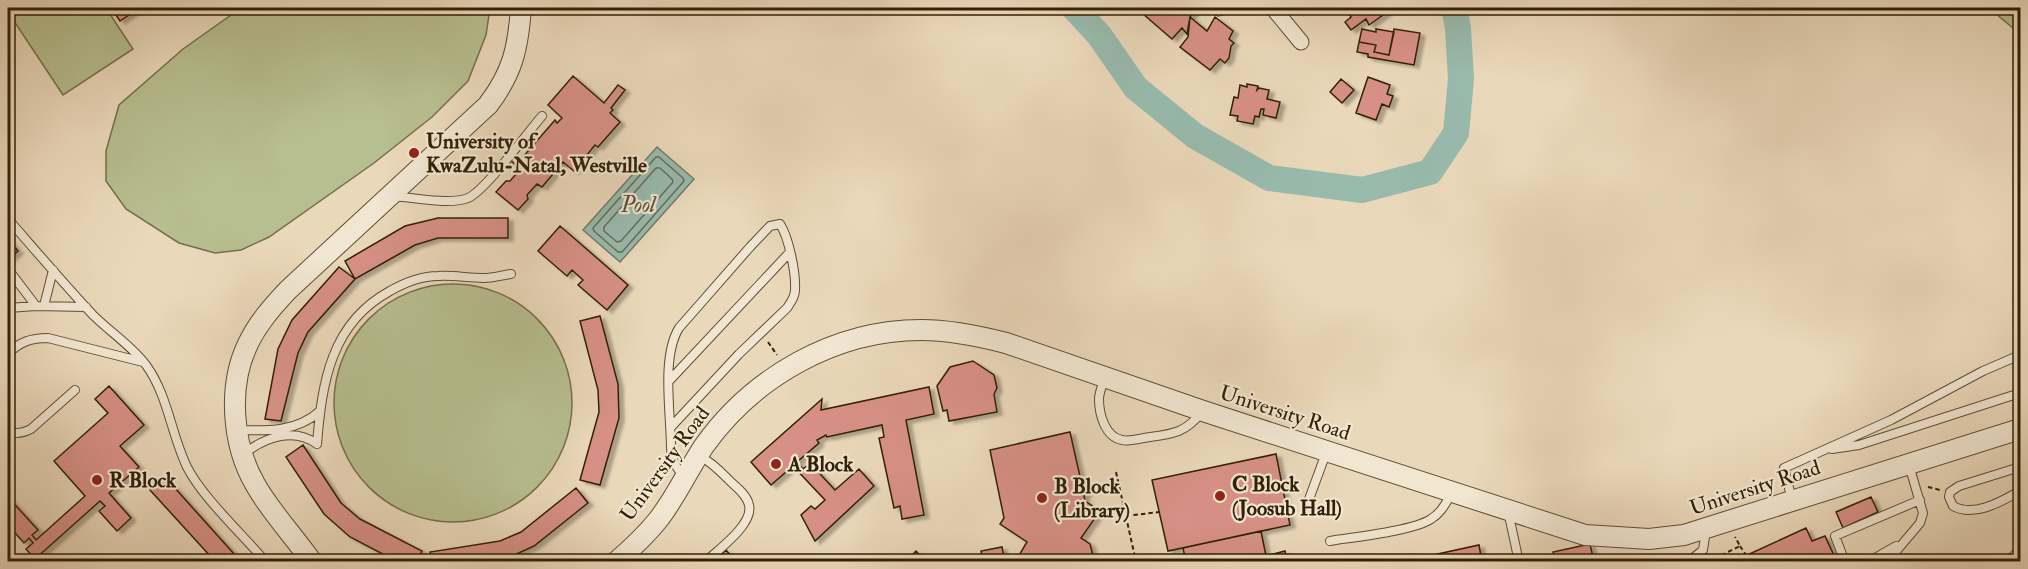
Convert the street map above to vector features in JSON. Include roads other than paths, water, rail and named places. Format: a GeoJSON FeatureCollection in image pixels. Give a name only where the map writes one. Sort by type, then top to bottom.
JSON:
{"type":"FeatureCollection","features":[{"type":"Feature","properties":{"kind":"street"},"geometry":{"type":"LineString","coordinates":[[312,561],[253,482],[243,455],[237,430],[236,401],[240,369],[247,346],[271,307],[288,290],[488,105],[504,84],[515,54],[521,8]]}},
{"type":"Feature","properties":{"kind":"street"},"geometry":{"type":"LineString","coordinates":[[1273,8],[1301,42]]}},
{"type":"Feature","properties":{"kind":"street","name":"University Road"},"geometry":{"type":"LineString","coordinates":[[616,561],[630,550],[658,520],[684,476],[717,429],[752,393],[786,368],[825,349],[891,332],[921,330],[974,335],[1006,344],[1203,411],[1585,535],[1649,539],[1684,535],[2020,429]]}},
{"type":"Feature","properties":{"kind":"lane"},"geometry":{"type":"LineString","coordinates":[[389,196],[449,200],[468,198],[485,184],[542,116]]}},
{"type":"Feature","properties":{"kind":"lane"},"geometry":{"type":"LineString","coordinates":[[8,219],[86,307],[143,362],[156,380],[164,398],[187,467],[204,492],[266,561]]}},
{"type":"Feature","properties":{"kind":"lane"},"geometry":{"type":"LineString","coordinates":[[671,427],[739,354],[787,308],[793,299],[795,291],[790,252],[780,224],[775,223],[770,226],[750,247],[673,337],[668,367],[672,460],[684,476]]}},
{"type":"Feature","properties":{"kind":"lane"},"geometry":{"type":"LineString","coordinates":[[669,381],[790,252]]}},
{"type":"Feature","properties":{"kind":"lane"},"geometry":{"type":"LineString","coordinates":[[40,306],[53,270]]}},
{"type":"Feature","properties":{"kind":"lane"},"geometry":{"type":"LineString","coordinates":[[11,273],[40,306]]}},
{"type":"Feature","properties":{"kind":"lane"},"geometry":{"type":"LineString","coordinates":[[243,455],[260,443],[281,436],[300,435],[317,444],[320,411],[331,360],[340,339],[353,319],[368,305],[398,287],[427,278],[437,276],[487,278],[511,274]]}},
{"type":"Feature","properties":{"kind":"lane"},"geometry":{"type":"LineString","coordinates":[[8,308],[86,307]]}},
{"type":"Feature","properties":{"kind":"lane"},"geometry":{"type":"LineString","coordinates":[[8,354],[21,342],[35,338],[48,338],[143,362]]}},
{"type":"Feature","properties":{"kind":"lane"},"geometry":{"type":"LineString","coordinates":[[1792,501],[1784,468],[1891,420],[2000,363],[2020,355]]}},
{"type":"Feature","properties":{"kind":"lane"},"geometry":{"type":"LineString","coordinates":[[1105,376],[1099,398],[1102,417],[1107,430],[1114,437],[1123,441],[1178,432],[1194,423],[1203,411]]}},
{"type":"Feature","properties":{"kind":"lane"},"geometry":{"type":"LineString","coordinates":[[8,431],[17,434],[31,429],[75,390]]}},
{"type":"Feature","properties":{"kind":"lane"},"geometry":{"type":"LineString","coordinates":[[1828,449],[1859,445],[2020,393]]}},
{"type":"Feature","properties":{"kind":"lane"},"geometry":{"type":"LineString","coordinates":[[237,430],[290,428],[305,423],[320,411]]}},
{"type":"Feature","properties":{"kind":"lane"},"geometry":{"type":"LineString","coordinates":[[1308,502],[1326,451]]}},
{"type":"Feature","properties":{"kind":"lane"},"geometry":{"type":"LineString","coordinates":[[698,456],[712,463],[742,492],[750,507],[749,516],[743,526],[705,561]]}},
{"type":"Feature","properties":{"kind":"lane"},"geometry":{"type":"LineString","coordinates":[[1887,561],[1920,523],[1923,513],[1909,464]]}},
{"type":"Feature","properties":{"kind":"lane"},"geometry":{"type":"LineString","coordinates":[[2020,467],[1959,486],[1950,492],[1948,497],[1953,506],[1966,510],[1996,503],[2020,491]]}},
{"type":"Feature","properties":{"kind":"lane"},"geometry":{"type":"LineString","coordinates":[[1330,541],[1388,531],[1429,520],[1445,506],[1452,492]]}},
{"type":"Feature","properties":{"kind":"lane"},"geometry":{"type":"LineString","coordinates":[[1845,561],[1835,536],[1920,500]]}},
{"type":"Feature","properties":{"kind":"lane"},"geometry":{"type":"LineString","coordinates":[[1508,510],[1519,561]]}},
{"type":"Feature","properties":{"kind":"lane"},"geometry":{"type":"LineString","coordinates":[[1688,561],[1703,549],[1706,529]]}},
{"type":"Feature","properties":{"kind":"lane"},"geometry":{"type":"LineString","coordinates":[[1868,561],[1901,544]]}},
{"type":"Feature","properties":{"kind":"lane"},"geometry":{"type":"LineString","coordinates":[[2007,561],[2020,550]]}},
{"type":"Feature","properties":{"kind":"water","name":"Pool"},"geometry":{"type":"Polygon","coordinates":[[[657,147],[694,179],[620,262],[583,230],[657,147]]]}},
{"type":"Feature","properties":{"kind":"waterway"},"geometry":{"type":"LineString","coordinates":[[1074,8],[1099,35],[1136,88],[1195,136],[1269,178],[1362,190],[1430,172],[1456,133],[1461,79],[1458,28],[1454,8]]}},
{"type":"Feature","properties":{"kind":"place","name":"University of KwaZulu-Natal, Westville"},"geometry":{"type":"Point","coordinates":[414,153]}},
{"type":"Feature","properties":{"kind":"place","name":"A Block"},"geometry":{"type":"Point","coordinates":[776,464]}},
{"type":"Feature","properties":{"kind":"place","name":"R Block"},"geometry":{"type":"Point","coordinates":[97,480]}},
{"type":"Feature","properties":{"kind":"place","name":"C Block (Joosub Hall)"},"geometry":{"type":"Point","coordinates":[1220,496]}},
{"type":"Feature","properties":{"kind":"place","name":"B Block (Library)"},"geometry":{"type":"Point","coordinates":[1042,498]}}]}
